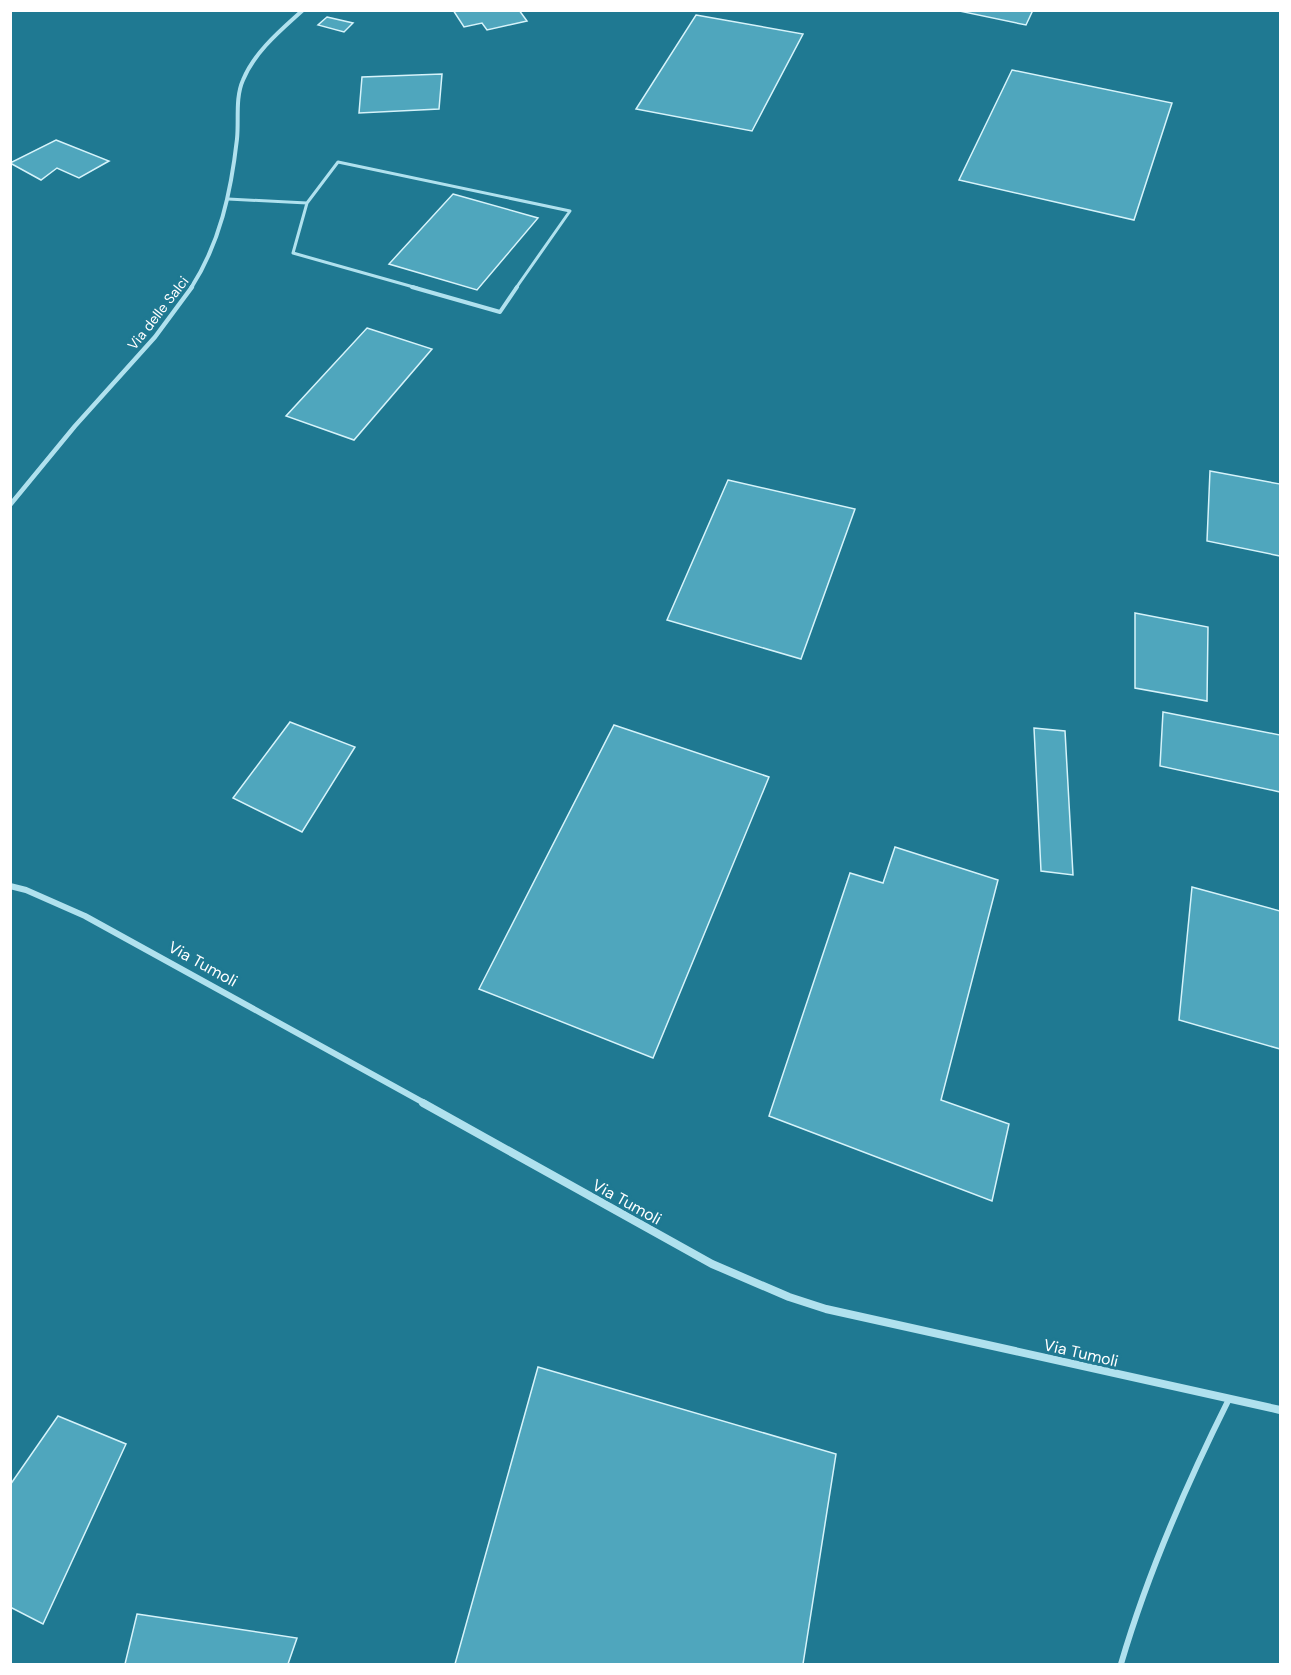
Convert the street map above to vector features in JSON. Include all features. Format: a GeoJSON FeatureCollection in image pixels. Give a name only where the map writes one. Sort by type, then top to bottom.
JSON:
{"type":"FeatureCollection","features":[{"type":"Feature","properties":{"kind":"street","name":"Via delle Salci"},"geometry":{"type":"LineString","coordinates":[[10,505],[60,442],[142,352],[183,302],[208,260],[228,199],[237,138],[238,98],[242,81],[259,55],[303,10]]}},
{"type":"Feature","properties":{"kind":"street","name":"Via Tumoli"},"geometry":{"type":"LineString","coordinates":[[10,886],[26,890],[85,916],[177,965],[673,1243],[712,1264],[789,1297],[868,1319],[1281,1410]]}},
{"type":"Feature","properties":{"kind":"lane"},"geometry":{"type":"LineString","coordinates":[[338,162],[570,211],[500,312],[293,253],[307,203],[338,162]]}},
{"type":"Feature","properties":{"kind":"lane"},"geometry":{"type":"LineString","coordinates":[[228,199],[307,203]]}},
{"type":"Feature","properties":{"kind":"lane"},"geometry":{"type":"LineString","coordinates":[[1120,1665],[1133,1618],[1168,1528],[1229,1399]]}},
{"type":"Feature","properties":{"kind":"building"},"geometry":{"type":"Polygon","coordinates":[[[453,10],[519,10],[527,21],[487,30],[482,23],[464,27],[453,10]]]}},
{"type":"Feature","properties":{"kind":"building"},"geometry":{"type":"Polygon","coordinates":[[[959,10],[1033,10],[1026,25],[959,11],[959,10]]]}},
{"type":"Feature","properties":{"kind":"building"},"geometry":{"type":"Polygon","coordinates":[[[696,15],[803,34],[752,131],[636,109],[696,15]]]}},
{"type":"Feature","properties":{"kind":"building"},"geometry":{"type":"Polygon","coordinates":[[[327,17],[353,23],[344,32],[318,25],[327,17]]]}},
{"type":"Feature","properties":{"kind":"building"},"geometry":{"type":"Polygon","coordinates":[[[1012,70],[1172,103],[1134,220],[959,180],[1012,70]]]}},
{"type":"Feature","properties":{"kind":"building"},"geometry":{"type":"Polygon","coordinates":[[[442,74],[439,109],[359,113],[362,77],[442,74]]]}},
{"type":"Feature","properties":{"kind":"building"},"geometry":{"type":"Polygon","coordinates":[[[56,140],[109,161],[79,178],[57,168],[41,180],[10,163],[56,140]]]}},
{"type":"Feature","properties":{"kind":"building"},"geometry":{"type":"Polygon","coordinates":[[[453,194],[538,218],[477,290],[389,264],[453,194]]]}},
{"type":"Feature","properties":{"kind":"building"},"geometry":{"type":"Polygon","coordinates":[[[367,328],[432,349],[354,440],[286,416],[367,328]]]}},
{"type":"Feature","properties":{"kind":"building"},"geometry":{"type":"Polygon","coordinates":[[[1210,471],[1280,484],[1280,556],[1207,541],[1210,471]]]}},
{"type":"Feature","properties":{"kind":"building"},"geometry":{"type":"Polygon","coordinates":[[[728,480],[855,509],[801,659],[667,620],[728,480]]]}},
{"type":"Feature","properties":{"kind":"building"},"geometry":{"type":"Polygon","coordinates":[[[1135,613],[1208,627],[1207,701],[1135,688],[1135,613]]]}},
{"type":"Feature","properties":{"kind":"building"},"geometry":{"type":"Polygon","coordinates":[[[1163,712],[1280,735],[1280,792],[1160,766],[1163,712]]]}},
{"type":"Feature","properties":{"kind":"building"},"geometry":{"type":"Polygon","coordinates":[[[290,722],[355,747],[302,832],[233,798],[290,722]]]}},
{"type":"Feature","properties":{"kind":"building"},"geometry":{"type":"Polygon","coordinates":[[[614,725],[769,777],[653,1058],[479,989],[614,725]]]}},
{"type":"Feature","properties":{"kind":"building"},"geometry":{"type":"Polygon","coordinates":[[[1034,728],[1065,731],[1073,875],[1041,871],[1034,728]]]}},
{"type":"Feature","properties":{"kind":"building"},"geometry":{"type":"Polygon","coordinates":[[[895,847],[998,880],[941,1100],[1009,1124],[992,1201],[769,1116],[850,873],[883,883],[895,847]]]}},
{"type":"Feature","properties":{"kind":"building"},"geometry":{"type":"Polygon","coordinates":[[[1192,887],[1280,911],[1280,1049],[1179,1020],[1192,887]]]}},
{"type":"Feature","properties":{"kind":"building"},"geometry":{"type":"Polygon","coordinates":[[[538,1367],[836,1454],[803,1664],[455,1664],[538,1367]]]}},
{"type":"Feature","properties":{"kind":"building"},"geometry":{"type":"Polygon","coordinates":[[[58,1416],[126,1444],[43,1624],[10,1607],[10,1485],[58,1416]]]}},
{"type":"Feature","properties":{"kind":"building"},"geometry":{"type":"Polygon","coordinates":[[[137,1614],[297,1638],[288,1664],[125,1664],[137,1614]]]}}]}
